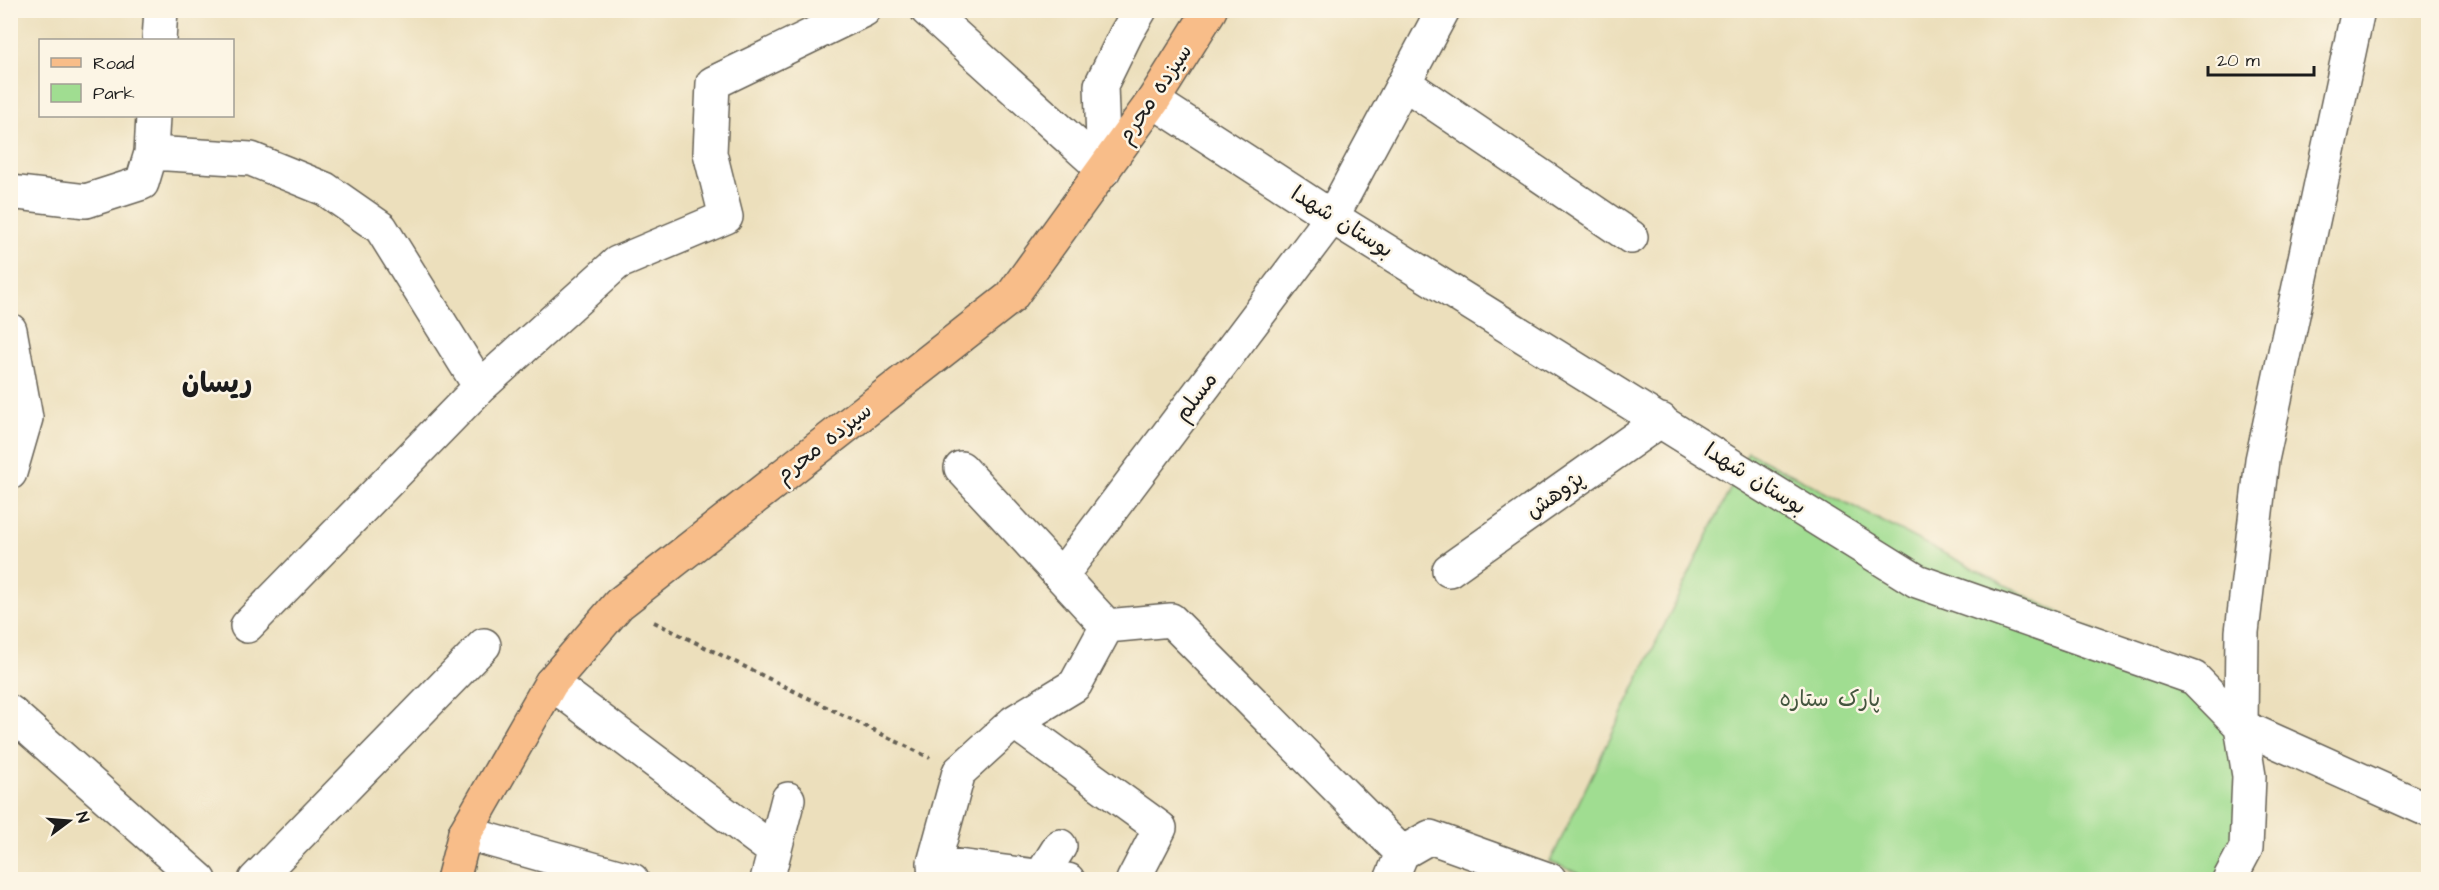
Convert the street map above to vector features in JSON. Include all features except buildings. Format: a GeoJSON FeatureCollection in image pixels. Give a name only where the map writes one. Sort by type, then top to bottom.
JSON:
{"type":"FeatureCollection","features":[{"type":"Feature","properties":{"kind":"main road","name":"سیزده محرم"},"geometry":{"type":"LineString","coordinates":[[453,879],[465,832],[551,682],[619,604],[1011,297],[1153,101],[1210,10]]}},
{"type":"Feature","properties":{"kind":"street"},"geometry":{"type":"LineString","coordinates":[[159,39],[161,10]]}},
{"type":"Feature","properties":{"kind":"street"},"geometry":{"type":"LineString","coordinates":[[247,626],[480,387],[617,263],[726,217],[711,153],[713,83],[864,10]]}},
{"type":"Feature","properties":{"kind":"street"},"geometry":{"type":"LineString","coordinates":[[927,10],[1104,170]]}},
{"type":"Feature","properties":{"kind":"street"},"geometry":{"type":"LineString","coordinates":[[1104,170],[1101,85],[1140,10]]}},
{"type":"Feature","properties":{"kind":"street","name":"مسلم"},"geometry":{"type":"LineString","coordinates":[[1061,576],[1332,217],[1443,10]]}},
{"type":"Feature","properties":{"kind":"street"},"geometry":{"type":"LineString","coordinates":[[2229,879],[2246,848],[2249,776],[2241,726],[2242,632],[2262,460],[2358,10]]}},
{"type":"Feature","properties":{"kind":"street"},"geometry":{"type":"LineString","coordinates":[[1404,83],[1631,237]]}},
{"type":"Feature","properties":{"kind":"street","name":"بوستان شهدا"},"geometry":{"type":"LineString","coordinates":[[1153,101],[1332,217],[1917,581],[2194,678],[2241,726]]}},
{"type":"Feature","properties":{"kind":"street"},"geometry":{"type":"LineString","coordinates":[[10,192],[86,201],[142,183],[151,153],[153,117]]}},
{"type":"Feature","properties":{"kind":"street"},"geometry":{"type":"LineString","coordinates":[[151,153],[251,159],[325,189],[381,228],[480,387]]}},
{"type":"Feature","properties":{"kind":"street"},"geometry":{"type":"LineString","coordinates":[[10,330],[26,418],[10,473]]}},
{"type":"Feature","properties":{"kind":"street","name":"پژوهش"},"geometry":{"type":"LineString","coordinates":[[1449,570],[1661,420]]}},
{"type":"Feature","properties":{"kind":"street"},"geometry":{"type":"LineString","coordinates":[[961,468],[1107,626]]}},
{"type":"Feature","properties":{"kind":"street"},"geometry":{"type":"LineString","coordinates":[[1107,626],[1171,620],[1397,866],[1430,837],[1550,879]]}},
{"type":"Feature","properties":{"kind":"street"},"geometry":{"type":"LineString","coordinates":[[1060,846],[1054,878],[934,871],[959,772],[1014,722],[1075,685],[1107,626]]}},
{"type":"Feature","properties":{"kind":"street"},"geometry":{"type":"LineString","coordinates":[[255,879],[484,645]]}},
{"type":"Feature","properties":{"kind":"street"},"geometry":{"type":"LineString","coordinates":[[551,682],[770,865],[788,799]]}},
{"type":"Feature","properties":{"kind":"street"},"geometry":{"type":"LineString","coordinates":[[10,712],[200,879]]}},
{"type":"Feature","properties":{"kind":"street"},"geometry":{"type":"LineString","coordinates":[[1014,722],[1160,828],[1133,879]]}},
{"type":"Feature","properties":{"kind":"street"},"geometry":{"type":"LineString","coordinates":[[2241,726],[2428,810]]}},
{"type":"Feature","properties":{"kind":"street"},"geometry":{"type":"LineString","coordinates":[[465,832],[632,879]]}},
{"type":"Feature","properties":{"kind":"path"},"geometry":{"type":"LineString","coordinates":[[619,604],[959,772]]}},
{"type":"Feature","properties":{"kind":"green space","name":"پارک ستاره"},"geometry":{"type":"Polygon","coordinates":[[[1748,452],[2193,682],[2241,726],[2243,847],[2226,879],[1595,880],[1550,862],[1748,452]]]}},
{"type":"Feature","properties":{"kind":"district","name":"ریسان"},"geometry":{"type":"Point","coordinates":[217,383]}}]}
